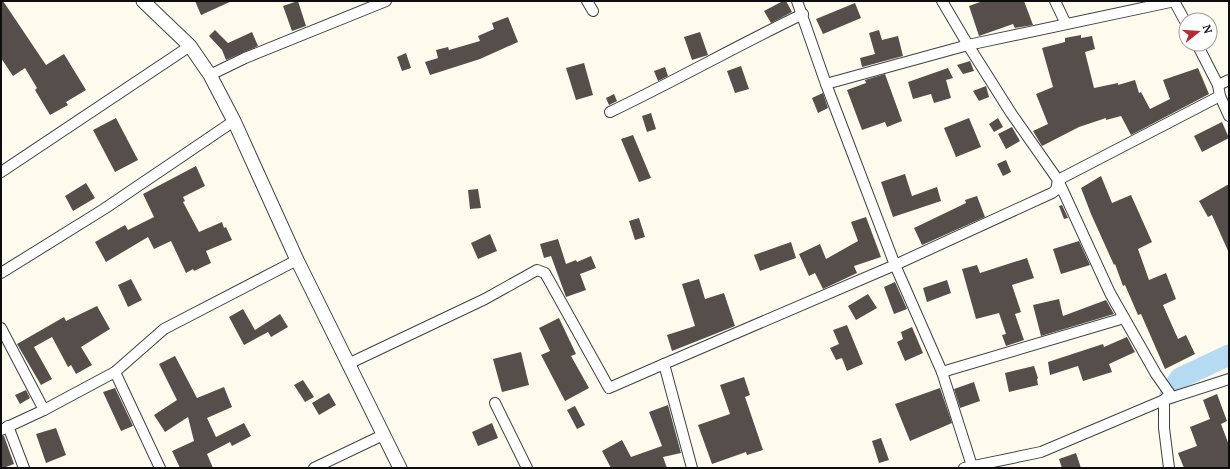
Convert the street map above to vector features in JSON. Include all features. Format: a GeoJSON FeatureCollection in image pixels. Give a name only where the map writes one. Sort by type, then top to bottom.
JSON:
{"type":"FeatureCollection","features":[{"type":"Feature","properties":{"kind":"street"},"geometry":{"type":"LineString","coordinates":[[143,1],[190,46],[210,75],[234,121],[297,260],[400,468]]}},
{"type":"Feature","properties":{"kind":"street"},"geometry":{"type":"LineString","coordinates":[[210,75],[245,58],[386,1]]}},
{"type":"Feature","properties":{"kind":"street"},"geometry":{"type":"LineString","coordinates":[[587,1],[594,11]]}},
{"type":"Feature","properties":{"kind":"street"},"geometry":{"type":"LineString","coordinates":[[797,1],[803,14],[826,84],[895,265],[942,372],[968,467],[1041,452],[1164,400],[1229,379]]}},
{"type":"Feature","properties":{"kind":"street"},"geometry":{"type":"LineString","coordinates":[[942,1],[1011,113],[1058,180],[1110,293],[1170,394],[1164,400],[1164,428],[1169,468]]}},
{"type":"Feature","properties":{"kind":"street"},"geometry":{"type":"LineString","coordinates":[[1055,1],[1066,24]]}},
{"type":"Feature","properties":{"kind":"street"},"geometry":{"type":"LineString","coordinates":[[826,84],[968,45],[1174,1],[1180,12]]}},
{"type":"Feature","properties":{"kind":"street"},"geometry":{"type":"LineString","coordinates":[[610,112],[744,42],[803,14]]}},
{"type":"Feature","properties":{"kind":"street"},"geometry":{"type":"LineString","coordinates":[[1,172],[190,46]]}},
{"type":"Feature","properties":{"kind":"street"},"geometry":{"type":"LineString","coordinates":[[1201,52],[1229,116]]}},
{"type":"Feature","properties":{"kind":"street"},"geometry":{"type":"LineString","coordinates":[[348,364],[485,299],[537,270],[545,273],[609,388],[895,265],[1052,193],[1056,190],[1058,180],[1219,91],[1229,80]]}},
{"type":"Feature","properties":{"kind":"street"},"geometry":{"type":"LineString","coordinates":[[1,273],[104,209],[234,121]]}},
{"type":"Feature","properties":{"kind":"street"},"geometry":{"type":"LineString","coordinates":[[24,468],[4,428],[44,410],[115,372],[164,329],[297,260]]}},
{"type":"Feature","properties":{"kind":"street"},"geometry":{"type":"LineString","coordinates":[[942,372],[1124,318]]}},
{"type":"Feature","properties":{"kind":"street"},"geometry":{"type":"LineString","coordinates":[[1,328],[44,410]]}},
{"type":"Feature","properties":{"kind":"street"},"geometry":{"type":"LineString","coordinates":[[664,364],[692,468]]}},
{"type":"Feature","properties":{"kind":"street"},"geometry":{"type":"LineString","coordinates":[[115,372],[160,468]]}},
{"type":"Feature","properties":{"kind":"street"},"geometry":{"type":"LineString","coordinates":[[495,403],[528,468]]}},
{"type":"Feature","properties":{"kind":"street"},"geometry":{"type":"LineString","coordinates":[[314,468],[383,435]]}},
{"type":"Feature","properties":{"kind":"building"},"geometry":{"type":"Polygon","coordinates":[[[1,1],[3,1],[46,65],[64,54],[86,90],[66,102],[68,105],[50,115],[35,90],[37,88],[25,68],[13,76],[1,58],[1,1]]]}},
{"type":"Feature","properties":{"kind":"building"},"geometry":{"type":"Polygon","coordinates":[[[195,1],[232,1],[201,15],[195,1]]]}},
{"type":"Feature","properties":{"kind":"building"},"geometry":{"type":"Polygon","coordinates":[[[298,1],[306,26],[292,31],[283,6],[298,1]]]}},
{"type":"Feature","properties":{"kind":"building"},"geometry":{"type":"Polygon","coordinates":[[[783,1],[786,1],[792,12],[771,23],[764,11],[783,1]]]}},
{"type":"Feature","properties":{"kind":"building"},"geometry":{"type":"Polygon","coordinates":[[[983,1],[1024,1],[1033,25],[1015,28],[1013,24],[979,36],[969,6],[983,1]]]}},
{"type":"Feature","properties":{"kind":"building"},"geometry":{"type":"Polygon","coordinates":[[[855,3],[861,18],[823,34],[816,19],[855,3]]]}},
{"type":"Feature","properties":{"kind":"building"},"geometry":{"type":"Polygon","coordinates":[[[508,17],[518,42],[480,59],[430,75],[425,62],[438,58],[436,50],[448,47],[449,50],[480,41],[478,36],[494,29],[492,23],[508,17]]]}},
{"type":"Feature","properties":{"kind":"building"},"geometry":{"type":"Polygon","coordinates":[[[215,30],[228,43],[252,32],[258,46],[226,60],[222,50],[209,36],[215,30]]]}},
{"type":"Feature","properties":{"kind":"building"},"geometry":{"type":"Polygon","coordinates":[[[879,30],[882,40],[898,36],[903,56],[862,67],[860,58],[875,54],[869,33],[879,30]]]}},
{"type":"Feature","properties":{"kind":"building"},"geometry":{"type":"Polygon","coordinates":[[[700,32],[708,55],[692,60],[684,37],[700,32]]]}},
{"type":"Feature","properties":{"kind":"building"},"geometry":{"type":"Polygon","coordinates":[[[1081,35],[1081,38],[1092,36],[1095,49],[1085,52],[1094,88],[1118,83],[1118,85],[1135,80],[1139,93],[1141,92],[1150,109],[1170,99],[1163,80],[1198,68],[1209,94],[1131,135],[1121,116],[1106,120],[1106,118],[1079,127],[1042,146],[1033,131],[1048,124],[1036,94],[1053,87],[1042,48],[1065,42],[1065,38],[1081,35]]]}},
{"type":"Feature","properties":{"kind":"building"},"geometry":{"type":"Polygon","coordinates":[[[406,53],[411,68],[402,71],[397,57],[406,53]]]}},
{"type":"Feature","properties":{"kind":"building"},"geometry":{"type":"Polygon","coordinates":[[[970,61],[974,71],[963,74],[957,65],[970,61]]]}},
{"type":"Feature","properties":{"kind":"building"},"geometry":{"type":"Polygon","coordinates":[[[584,63],[593,95],[576,100],[566,68],[584,63]]]}},
{"type":"Feature","properties":{"kind":"building"},"geometry":{"type":"Polygon","coordinates":[[[741,66],[749,89],[735,93],[727,71],[741,66]]]}},
{"type":"Feature","properties":{"kind":"building"},"geometry":{"type":"Polygon","coordinates":[[[665,67],[668,76],[658,81],[654,71],[665,67]]]}},
{"type":"Feature","properties":{"kind":"building"},"geometry":{"type":"Polygon","coordinates":[[[948,68],[953,78],[946,80],[951,98],[934,103],[931,94],[913,99],[908,82],[948,68]]]}},
{"type":"Feature","properties":{"kind":"building"},"geometry":{"type":"Polygon","coordinates":[[[885,74],[902,121],[887,127],[885,122],[862,130],[847,90],[866,83],[865,80],[885,74]]]}},
{"type":"Feature","properties":{"kind":"building"},"geometry":{"type":"Polygon","coordinates":[[[986,86],[989,97],[979,101],[973,91],[986,86]]]}},
{"type":"Feature","properties":{"kind":"building"},"geometry":{"type":"Polygon","coordinates":[[[823,93],[828,108],[818,113],[812,98],[823,93]]]}},
{"type":"Feature","properties":{"kind":"building"},"geometry":{"type":"Polygon","coordinates":[[[614,94],[617,101],[609,105],[606,98],[614,94]]]}},
{"type":"Feature","properties":{"kind":"building"},"geometry":{"type":"Polygon","coordinates":[[[651,113],[656,129],[647,132],[642,116],[651,113]]]}},
{"type":"Feature","properties":{"kind":"building"},"geometry":{"type":"Polygon","coordinates":[[[116,118],[138,160],[115,172],[93,130],[116,118]]]}},
{"type":"Feature","properties":{"kind":"building"},"geometry":{"type":"Polygon","coordinates":[[[969,118],[981,147],[956,157],[944,128],[969,118]]]}},
{"type":"Feature","properties":{"kind":"building"},"geometry":{"type":"Polygon","coordinates":[[[998,118],[1003,127],[994,132],[989,124],[998,118]]]}},
{"type":"Feature","properties":{"kind":"building"},"geometry":{"type":"Polygon","coordinates":[[[1222,122],[1229,138],[1202,152],[1194,136],[1222,122]]]}},
{"type":"Feature","properties":{"kind":"building"},"geometry":{"type":"Polygon","coordinates":[[[1012,127],[1020,141],[1006,149],[998,134],[1012,127]]]}},
{"type":"Feature","properties":{"kind":"building"},"geometry":{"type":"Polygon","coordinates":[[[633,135],[651,178],[639,182],[621,139],[633,135]]]}},
{"type":"Feature","properties":{"kind":"building"},"geometry":{"type":"Polygon","coordinates":[[[1006,160],[1011,172],[1003,176],[997,164],[1006,160]]]}},
{"type":"Feature","properties":{"kind":"building"},"geometry":{"type":"Polygon","coordinates":[[[196,166],[205,186],[183,197],[185,201],[183,202],[199,232],[222,222],[232,240],[206,251],[211,263],[186,273],[171,241],[154,249],[148,237],[106,262],[95,242],[125,225],[128,230],[154,217],[143,194],[196,166]]]}},
{"type":"Feature","properties":{"kind":"building"},"geometry":{"type":"Polygon","coordinates":[[[905,174],[912,196],[937,187],[941,201],[893,217],[881,182],[905,174]]]}},
{"type":"Feature","properties":{"kind":"building"},"geometry":{"type":"Polygon","coordinates":[[[1101,176],[1112,203],[1131,195],[1152,242],[1138,249],[1149,280],[1166,273],[1176,299],[1163,305],[1178,339],[1186,335],[1195,354],[1165,369],[1141,314],[1138,315],[1125,285],[1123,286],[1115,264],[1114,265],[1091,214],[1081,188],[1101,176]]]}},
{"type":"Feature","properties":{"kind":"building"},"geometry":{"type":"Polygon","coordinates":[[[86,183],[95,198],[73,211],[65,196],[86,183]]]}},
{"type":"Feature","properties":{"kind":"building"},"geometry":{"type":"Polygon","coordinates":[[[1229,184],[1229,253],[1212,215],[1208,217],[1199,201],[1229,184]]]}},
{"type":"Feature","properties":{"kind":"building"},"geometry":{"type":"Polygon","coordinates":[[[478,189],[481,208],[470,209],[468,190],[478,189]]]}},
{"type":"Feature","properties":{"kind":"building"},"geometry":{"type":"Polygon","coordinates":[[[977,196],[985,217],[922,245],[914,228],[966,203],[965,200],[977,196]]]}},
{"type":"Feature","properties":{"kind":"building"},"geometry":{"type":"Polygon","coordinates":[[[1062,205],[1068,218],[1064,219],[1059,206],[1062,205]]]}},
{"type":"Feature","properties":{"kind":"building"},"geometry":{"type":"Polygon","coordinates":[[[866,217],[881,257],[854,266],[857,273],[823,289],[815,273],[809,276],[799,254],[820,244],[826,259],[858,241],[851,222],[866,217]]]}},
{"type":"Feature","properties":{"kind":"building"},"geometry":{"type":"Polygon","coordinates":[[[639,218],[645,237],[635,240],[629,221],[639,218]]]}},
{"type":"Feature","properties":{"kind":"building"},"geometry":{"type":"Polygon","coordinates":[[[490,234],[497,251],[478,259],[471,243],[490,234]]]}},
{"type":"Feature","properties":{"kind":"building"},"geometry":{"type":"Polygon","coordinates":[[[558,239],[566,264],[576,260],[577,262],[591,256],[596,268],[580,274],[586,290],[566,297],[551,256],[544,258],[540,244],[558,239]]]}},
{"type":"Feature","properties":{"kind":"building"},"geometry":{"type":"Polygon","coordinates":[[[1079,241],[1090,265],[1061,274],[1053,249],[1079,241]]]}},
{"type":"Feature","properties":{"kind":"building"},"geometry":{"type":"Polygon","coordinates":[[[791,242],[796,258],[760,271],[754,255],[791,242]]]}},
{"type":"Feature","properties":{"kind":"building"},"geometry":{"type":"Polygon","coordinates":[[[1027,258],[1034,278],[1012,285],[1021,312],[1015,314],[1024,340],[1006,346],[1002,335],[1006,334],[999,313],[976,319],[962,269],[977,265],[980,273],[1027,258]]]}},
{"type":"Feature","properties":{"kind":"building"},"geometry":{"type":"Polygon","coordinates":[[[131,279],[142,300],[128,307],[118,285],[131,279]]]}},
{"type":"Feature","properties":{"kind":"building"},"geometry":{"type":"Polygon","coordinates":[[[699,279],[705,299],[724,293],[735,326],[672,351],[667,335],[695,326],[682,284],[699,279]]]}},
{"type":"Feature","properties":{"kind":"building"},"geometry":{"type":"Polygon","coordinates":[[[947,280],[951,293],[927,302],[923,288],[947,280]]]}},
{"type":"Feature","properties":{"kind":"building"},"geometry":{"type":"Polygon","coordinates":[[[895,282],[907,309],[894,314],[884,287],[895,282]]]}},
{"type":"Feature","properties":{"kind":"building"},"geometry":{"type":"Polygon","coordinates":[[[868,294],[877,308],[856,320],[848,306],[868,294]]]}},
{"type":"Feature","properties":{"kind":"building"},"geometry":{"type":"Polygon","coordinates":[[[1059,299],[1063,316],[1106,300],[1114,314],[1041,336],[1033,305],[1059,299]]]}},
{"type":"Feature","properties":{"kind":"building"},"geometry":{"type":"Polygon","coordinates":[[[97,306],[110,329],[81,347],[92,365],[76,374],[71,365],[68,367],[52,337],[34,347],[52,379],[41,385],[17,344],[64,317],[66,321],[97,306]]]}},
{"type":"Feature","properties":{"kind":"building"},"geometry":{"type":"Polygon","coordinates":[[[243,309],[255,330],[280,314],[288,327],[271,337],[268,332],[244,345],[229,317],[243,309]]]}},
{"type":"Feature","properties":{"kind":"building"},"geometry":{"type":"Polygon","coordinates":[[[559,318],[576,354],[571,356],[589,388],[565,401],[541,355],[550,351],[539,328],[559,318]]]}},
{"type":"Feature","properties":{"kind":"building"},"geometry":{"type":"Polygon","coordinates":[[[847,325],[863,364],[847,371],[842,358],[836,360],[830,348],[839,344],[833,330],[847,325]]]}},
{"type":"Feature","properties":{"kind":"building"},"geometry":{"type":"Polygon","coordinates":[[[912,327],[923,353],[905,361],[897,342],[903,339],[901,332],[912,327]]]}},
{"type":"Feature","properties":{"kind":"building"},"geometry":{"type":"Polygon","coordinates":[[[1127,337],[1135,352],[1109,364],[1112,372],[1083,381],[1078,366],[1050,375],[1048,362],[1103,344],[1104,347],[1127,337]]]}},
{"type":"Feature","properties":{"kind":"building"},"geometry":{"type":"Polygon","coordinates":[[[521,352],[529,385],[502,392],[493,359],[521,352]]]}},
{"type":"Feature","properties":{"kind":"building"},"geometry":{"type":"Polygon","coordinates":[[[175,356],[197,398],[224,387],[232,407],[207,418],[216,437],[244,423],[251,436],[232,446],[230,442],[207,454],[213,468],[180,468],[172,451],[194,441],[188,417],[165,432],[154,415],[177,400],[159,364],[175,356]]]}},
{"type":"Feature","properties":{"kind":"building"},"geometry":{"type":"Polygon","coordinates":[[[1034,366],[1038,378],[1038,385],[1009,392],[1005,373],[1034,366]]]}},
{"type":"Feature","properties":{"kind":"building"},"geometry":{"type":"Polygon","coordinates":[[[744,377],[750,395],[745,397],[763,450],[747,455],[746,452],[712,464],[698,425],[730,414],[720,385],[744,377]]]}},
{"type":"Feature","properties":{"kind":"building"},"geometry":{"type":"Polygon","coordinates":[[[303,380],[314,397],[305,402],[294,385],[303,380]]]}},
{"type":"Feature","properties":{"kind":"building"},"geometry":{"type":"Polygon","coordinates":[[[974,382],[980,401],[960,408],[954,389],[974,382]]]}},
{"type":"Feature","properties":{"kind":"building"},"geometry":{"type":"Polygon","coordinates":[[[115,388],[133,426],[121,431],[103,392],[115,388]]]}},
{"type":"Feature","properties":{"kind":"building"},"geometry":{"type":"Polygon","coordinates":[[[940,388],[952,423],[910,441],[895,404],[940,388]]]}},
{"type":"Feature","properties":{"kind":"building"},"geometry":{"type":"Polygon","coordinates":[[[26,390],[30,398],[20,404],[15,395],[26,390]]]}},
{"type":"Feature","properties":{"kind":"building"},"geometry":{"type":"Polygon","coordinates":[[[329,393],[336,405],[319,415],[312,403],[329,393]]]}},
{"type":"Feature","properties":{"kind":"building"},"geometry":{"type":"Polygon","coordinates":[[[1217,394],[1227,421],[1221,424],[1229,445],[1229,468],[1184,468],[1178,453],[1197,446],[1190,427],[1210,419],[1203,400],[1217,394]]]}},
{"type":"Feature","properties":{"kind":"building"},"geometry":{"type":"Polygon","coordinates":[[[668,405],[681,453],[663,457],[667,468],[611,468],[602,451],[622,440],[631,457],[662,446],[649,412],[668,405]]]}},
{"type":"Feature","properties":{"kind":"building"},"geometry":{"type":"Polygon","coordinates":[[[575,406],[585,425],[577,429],[567,410],[575,406]]]}},
{"type":"Feature","properties":{"kind":"building"},"geometry":{"type":"Polygon","coordinates":[[[492,423],[498,438],[478,446],[472,432],[492,423]]]}},
{"type":"Feature","properties":{"kind":"building"},"geometry":{"type":"Polygon","coordinates":[[[56,428],[66,455],[46,463],[36,434],[56,428]]]}},
{"type":"Feature","properties":{"kind":"building"},"geometry":{"type":"Polygon","coordinates":[[[1,436],[4,436],[14,464],[3,468],[1,468],[1,436]]]}},
{"type":"Feature","properties":{"kind":"building"},"geometry":{"type":"Polygon","coordinates":[[[881,438],[889,460],[879,463],[872,441],[881,438]]]}},
{"type":"Feature","properties":{"kind":"building"},"geometry":{"type":"Polygon","coordinates":[[[1076,453],[1081,468],[1062,468],[1059,459],[1076,453]]]}},
{"type":"Feature","properties":{"kind":"waterway"},"geometry":{"type":"LineString","coordinates":[[1170,394],[1180,378],[1229,355]]}}]}
